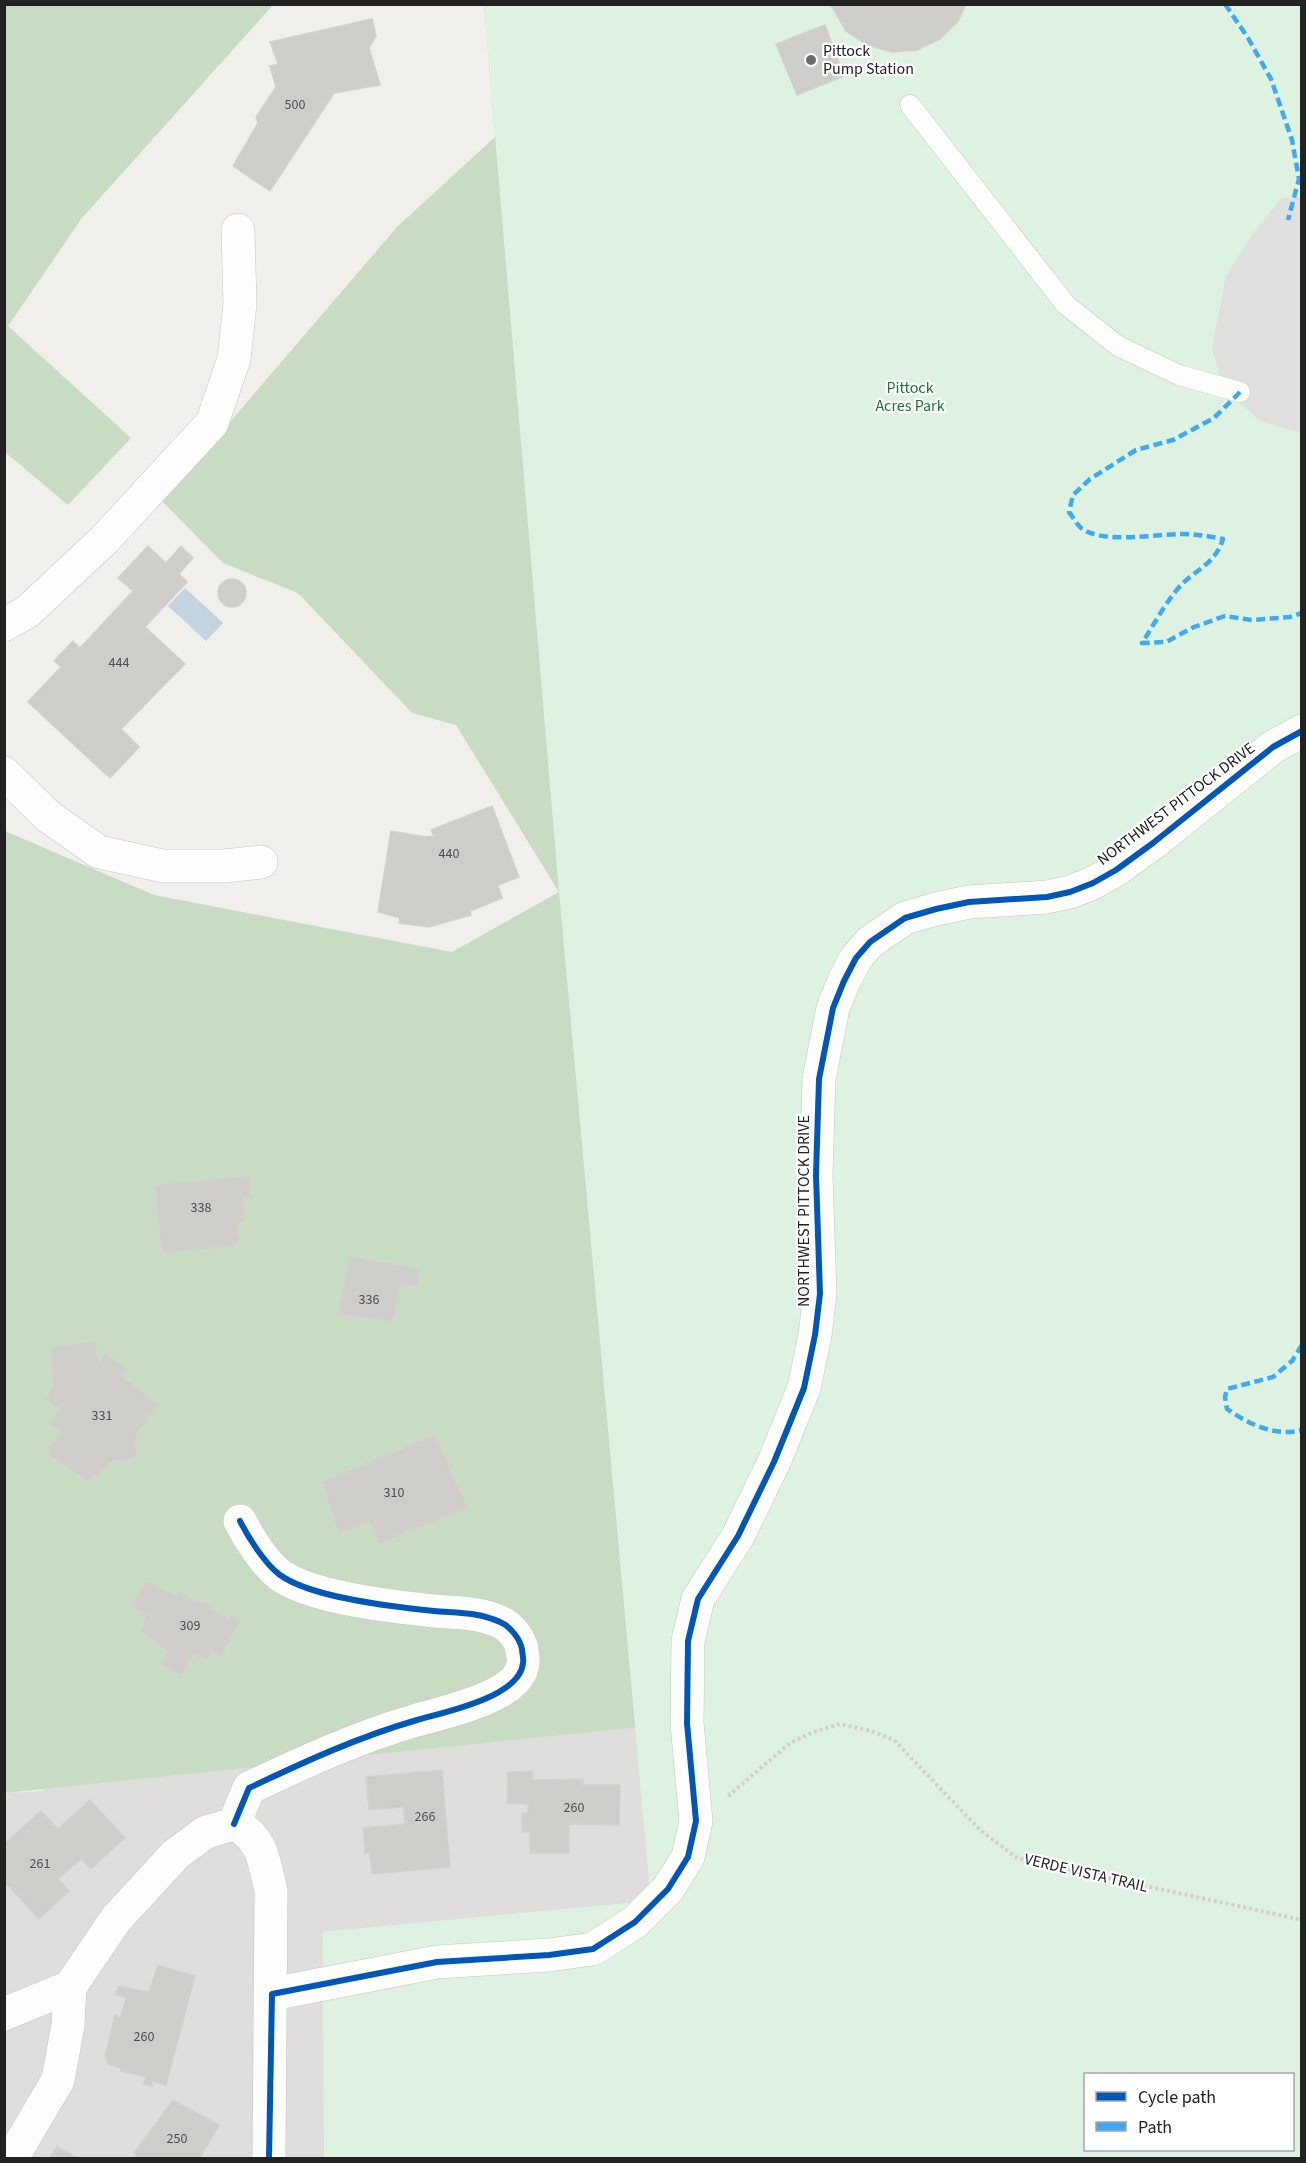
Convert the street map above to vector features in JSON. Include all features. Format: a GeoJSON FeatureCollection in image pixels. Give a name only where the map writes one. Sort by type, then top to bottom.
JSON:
{"type":"FeatureCollection","features":[{"type":"Feature","properties":{"kind":"street"},"geometry":{"type":"LineString","coordinates":[[4,625],[27,612],[104,540],[212,423],[234,359],[240,304],[238,230]]}},
{"type":"Feature","properties":{"kind":"street","name":"NORTHWEST PITTOCK DRIVE"},"geometry":{"type":"LineString","coordinates":[[272,1994],[437,1962],[549,1955],[593,1949],[635,1922],[668,1889],[688,1857],[696,1821],[687,1723],[688,1641],[698,1599],[738,1536],[774,1462],[806,1379],[815,1335],[819,1294],[816,1175],[819,1079],[833,1008],[856,958],[870,942],[905,918],[969,902],[1047,897],[1070,892],[1093,883],[1116,870],[1153,843],[1266,752],[1302,730]]}},
{"type":"Feature","properties":{"kind":"street"},"geometry":{"type":"LineString","coordinates":[[4,773],[49,817],[99,852],[163,866],[224,866],[261,862]]}},
{"type":"Feature","properties":{"kind":"street"},"geometry":{"type":"LineString","coordinates":[[234,1824],[249,1788],[320,1754],[389,1728],[478,1702],[512,1684],[524,1664],[521,1642],[503,1623],[480,1614],[397,1608],[308,1588],[280,1575],[251,1541],[240,1521]]}},
{"type":"Feature","properties":{"kind":"street"},"geometry":{"type":"LineString","coordinates":[[12,2158],[58,2080],[68,2025],[70,1987],[116,1919],[176,1854],[206,1832],[234,1824],[249,1831],[263,1854],[271,1891],[269,2158]]}},
{"type":"Feature","properties":{"kind":"street"},"geometry":{"type":"LineString","coordinates":[[4,2014],[70,1987]]}},
{"type":"Feature","properties":{"kind":"lane"},"geometry":{"type":"LineString","coordinates":[[910,105],[1066,305],[1118,346],[1179,375],[1240,392]]}},
{"type":"Feature","properties":{"kind":"shaded area"},"geometry":{"type":"Polygon","coordinates":[[[1281,198],[1301,198],[1301,433],[1260,421],[1224,389],[1212,348],[1226,276],[1250,238],[1281,198]]]}},
{"type":"Feature","properties":{"kind":"shaded area"},"geometry":{"type":"Polygon","coordinates":[[[578,1100],[651,1901],[323,1932],[324,2158],[5,2158],[5,1793],[42,1791],[578,1100]]]}},
{"type":"Feature","properties":{"kind":"green space"},"geometry":{"type":"Polygon","coordinates":[[[4,5],[273,5],[82,218],[8,326],[131,438],[68,505],[5,452],[4,5]]]}},
{"type":"Feature","properties":{"kind":"green space"},"geometry":{"type":"Polygon","coordinates":[[[484,5],[1301,5],[667,1724],[5,1793],[5,831],[154,895],[452,952],[559,892],[456,725],[412,713],[298,593],[223,563],[162,501],[397,227],[495,137],[484,5]]]}},
{"type":"Feature","properties":{"kind":"green space","name":"Pittock Acres Park"},"geometry":{"type":"Polygon","coordinates":[[[484,5],[1301,5],[1301,2158],[324,2158],[323,1932],[651,1901],[559,892],[484,5]]]}},
{"type":"Feature","properties":{"kind":"water"},"geometry":{"type":"Polygon","coordinates":[[[185,588],[223,623],[206,641],[168,606],[185,588]]]}},
{"type":"Feature","properties":{"kind":"building"},"geometry":{"type":"Polygon","coordinates":[[[830,4],[966,4],[958,21],[940,39],[917,50],[892,52],[867,45],[846,31],[830,4]]]}},
{"type":"Feature","properties":{"kind":"building"},"geometry":{"type":"Polygon","coordinates":[[[372,19],[376,36],[369,48],[380,85],[334,93],[270,191],[233,166],[258,123],[256,117],[276,87],[270,66],[278,64],[270,42],[372,19]]]}},
{"type":"Feature","properties":{"kind":"building","name":"Pittock Pump Station"},"geometry":{"type":"Polygon","coordinates":[[[825,25],[844,76],[797,95],[776,44],[825,25]]]}},
{"type":"Feature","properties":{"kind":"building"},"geometry":{"type":"Polygon","coordinates":[[[148,546],[166,563],[181,546],[193,558],[179,574],[187,582],[145,627],[185,664],[121,729],[139,747],[110,778],[28,702],[61,667],[54,661],[73,641],[80,648],[133,591],[118,578],[148,546]]]}},
{"type":"Feature","properties":{"kind":"building"},"geometry":{"type":"Polygon","coordinates":[[[232,579],[242,583],[246,593],[242,603],[232,607],[222,603],[218,593],[222,583],[232,579]]]}},
{"type":"Feature","properties":{"kind":"building"},"geometry":{"type":"Polygon","coordinates":[[[492,806],[519,877],[498,885],[502,898],[470,911],[471,915],[429,927],[399,923],[400,918],[378,912],[391,831],[426,837],[434,836],[431,830],[492,806]]]}},
{"type":"Feature","properties":{"kind":"building"},"geometry":{"type":"Polygon","coordinates":[[[249,1176],[251,1198],[243,1198],[245,1219],[237,1226],[239,1240],[233,1246],[162,1253],[155,1185],[249,1176]]]}},
{"type":"Feature","properties":{"kind":"building"},"geometry":{"type":"Polygon","coordinates":[[[350,1256],[418,1269],[418,1286],[401,1284],[393,1321],[338,1314],[350,1256]]]}},
{"type":"Feature","properties":{"kind":"building"},"geometry":{"type":"Polygon","coordinates":[[[95,1342],[99,1362],[105,1353],[127,1369],[121,1376],[158,1404],[135,1437],[136,1458],[110,1462],[97,1476],[94,1474],[89,1481],[47,1453],[60,1431],[49,1424],[60,1409],[46,1400],[53,1385],[51,1347],[95,1342]]]}},
{"type":"Feature","properties":{"kind":"building"},"geometry":{"type":"Polygon","coordinates":[[[434,1435],[467,1507],[379,1544],[370,1521],[339,1533],[322,1482],[434,1435]]]}},
{"type":"Feature","properties":{"kind":"building"},"geometry":{"type":"Polygon","coordinates":[[[145,1581],[176,1596],[179,1591],[194,1600],[210,1605],[209,1609],[229,1619],[231,1615],[240,1620],[221,1656],[211,1651],[207,1660],[192,1654],[182,1675],[161,1664],[167,1651],[141,1631],[146,1614],[131,1606],[145,1581]]]}},
{"type":"Feature","properties":{"kind":"building"},"geometry":{"type":"Polygon","coordinates":[[[442,1770],[450,1867],[372,1874],[370,1852],[365,1853],[363,1828],[405,1824],[403,1807],[369,1810],[366,1777],[442,1770]]]}},
{"type":"Feature","properties":{"kind":"building"},"geometry":{"type":"Polygon","coordinates":[[[533,1771],[532,1780],[583,1779],[583,1785],[620,1785],[619,1825],[569,1824],[569,1853],[530,1853],[530,1832],[522,1832],[522,1814],[528,1813],[528,1804],[507,1803],[508,1772],[533,1771]]]}},
{"type":"Feature","properties":{"kind":"building"},"geometry":{"type":"Polygon","coordinates":[[[90,1800],[125,1838],[91,1869],[81,1859],[58,1879],[69,1891],[39,1919],[4,1881],[4,1844],[41,1811],[58,1829],[90,1800]]]}},
{"type":"Feature","properties":{"kind":"building"},"geometry":{"type":"Polygon","coordinates":[[[158,1965],[195,1976],[166,2085],[152,2081],[152,2086],[143,2084],[146,2077],[120,2071],[121,2068],[108,2064],[105,2056],[115,2015],[120,2018],[126,1998],[115,1994],[119,1986],[149,1992],[158,1965]]]}},
{"type":"Feature","properties":{"kind":"building"},"geometry":{"type":"Polygon","coordinates":[[[173,2100],[219,2125],[200,2158],[137,2158],[134,2153],[173,2100]]]}},
{"type":"Feature","properties":{"kind":"building"},"geometry":{"type":"Polygon","coordinates":[[[57,2146],[77,2158],[49,2158],[57,2146]]]}},
{"type":"Feature","properties":{"kind":"marked path"},"geometry":{"type":"LineString","coordinates":[[1225,4],[1248,38],[1271,79],[1292,140],[1299,179],[1288,220]]}},
{"type":"Feature","properties":{"kind":"marked path"},"geometry":{"type":"LineString","coordinates":[[1240,392],[1214,418],[1173,440],[1136,450],[1090,479],[1073,495],[1069,512],[1080,527],[1101,536],[1186,534],[1223,539],[1214,556],[1176,591],[1142,643],[1166,642],[1194,627],[1225,616],[1252,620],[1290,617],[1302,613]]}},
{"type":"Feature","properties":{"kind":"marked path"},"geometry":{"type":"LineString","coordinates":[[1302,1345],[1292,1361],[1273,1377],[1227,1389],[1225,1397],[1227,1409],[1262,1428],[1282,1432],[1302,1430]]}},
{"type":"Feature","properties":{"kind":"cycle path"},"geometry":{"type":"LineString","coordinates":[[269,2158],[272,1994],[437,1962],[549,1955],[593,1949],[635,1922],[668,1889],[688,1857],[696,1821],[687,1723],[688,1641],[698,1599],[738,1536],[774,1462],[804,1388],[815,1335],[820,1294],[816,1175],[819,1079],[833,1008],[856,958],[870,942],[905,918],[969,902],[1047,897],[1070,892],[1093,883],[1116,870],[1153,843],[1273,747],[1302,731]]}},
{"type":"Feature","properties":{"kind":"cycle path"},"geometry":{"type":"LineString","coordinates":[[234,1824],[249,1788],[352,1742],[496,1694],[519,1675],[523,1661],[521,1645],[514,1633],[504,1624],[484,1616],[376,1604],[312,1590],[294,1583],[280,1575],[269,1564],[240,1521]]}},
{"type":"Feature","properties":{"kind":"place","name":"Pittock Pump Station"},"geometry":{"type":"Point","coordinates":[811,60]}}]}
